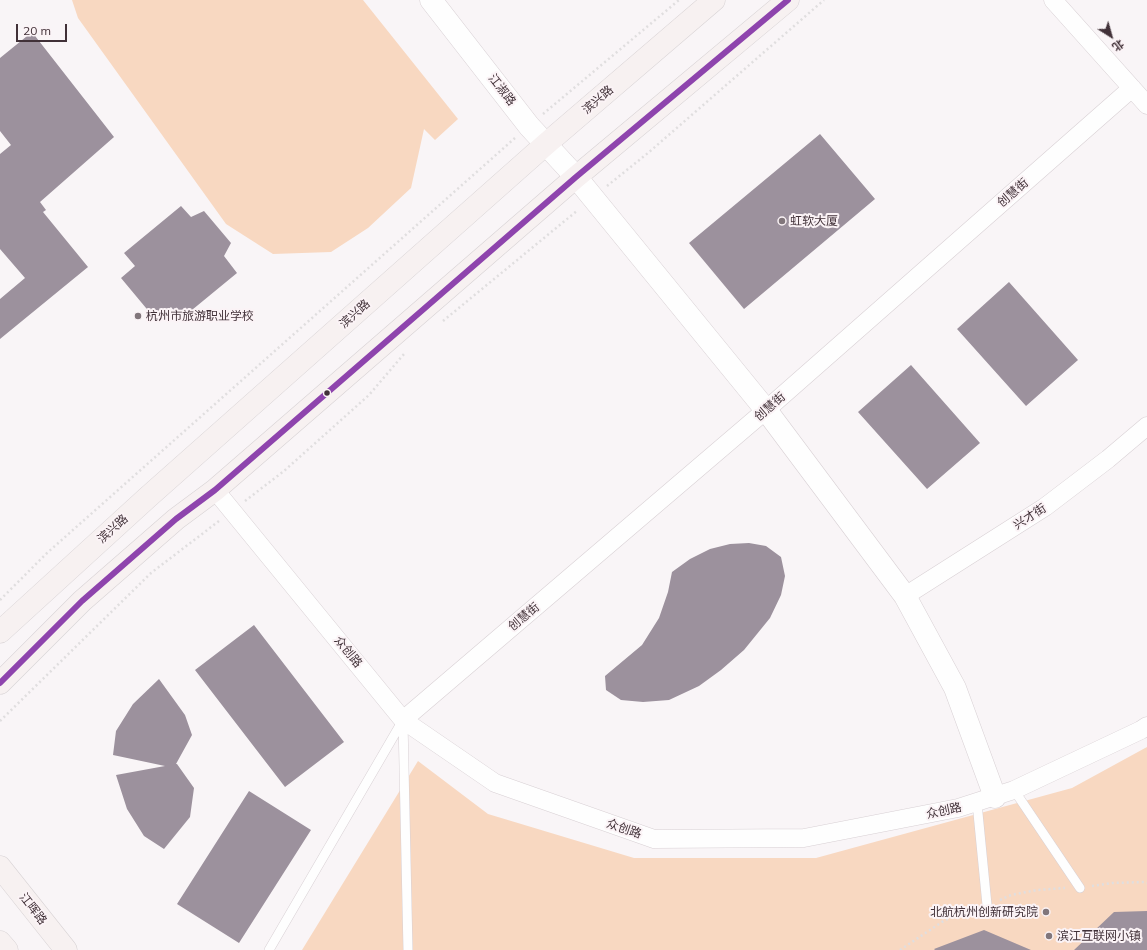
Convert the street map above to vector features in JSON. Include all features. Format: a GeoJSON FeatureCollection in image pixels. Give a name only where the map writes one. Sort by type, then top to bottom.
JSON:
{"type":"FeatureCollection","features":[{"type":"Feature","properties":{"kind":"main road","name":"滨兴路"},"geometry":{"type":"LineString","coordinates":[[0,632],[148,497],[546,144],[714,0]]}},
{"type":"Feature","properties":{"kind":"main road"},"geometry":{"type":"LineString","coordinates":[[0,683],[82,601],[176,519],[215,490],[576,177],[788,0]]}},
{"type":"Feature","properties":{"kind":"main road","name":"江晖路"},"geometry":{"type":"LineString","coordinates":[[0,867],[66,950]]}},
{"type":"Feature","properties":{"kind":"main road"},"geometry":{"type":"LineString","coordinates":[[0,942],[7,950]]}},
{"type":"Feature","properties":{"kind":"street","name":"江淑路"},"geometry":{"type":"LineString","coordinates":[[431,0],[529,126],[593,197],[766,410],[905,596],[955,688],[995,796]]}},
{"type":"Feature","properties":{"kind":"street"},"geometry":{"type":"LineString","coordinates":[[1053,0],[1147,105]]}},
{"type":"Feature","properties":{"kind":"street","name":"创慧街"},"geometry":{"type":"LineString","coordinates":[[403,720],[766,410],[1132,88]]}},
{"type":"Feature","properties":{"kind":"street","name":"兴才街"},"geometry":{"type":"LineString","coordinates":[[905,596],[1045,507],[1108,459],[1147,426]]}},
{"type":"Feature","properties":{"kind":"street","name":"众创路"},"geometry":{"type":"LineString","coordinates":[[215,490],[403,720],[495,783],[654,839],[804,838],[958,808],[995,796],[1147,726]]}},
{"type":"Feature","properties":{"kind":"lane"},"geometry":{"type":"LineString","coordinates":[[269,950],[403,720]]}},
{"type":"Feature","properties":{"kind":"lane"},"geometry":{"type":"LineString","coordinates":[[403,720],[408,950]]}},
{"type":"Feature","properties":{"kind":"lane"},"geometry":{"type":"LineString","coordinates":[[995,796],[1080,888]]}},
{"type":"Feature","properties":{"kind":"lane"},"geometry":{"type":"LineString","coordinates":[[987,905],[995,796]]}},
{"type":"Feature","properties":{"kind":"path"},"geometry":{"type":"LineString","coordinates":[[0,600],[47,553],[529,126],[680,0]]}},
{"type":"Feature","properties":{"kind":"path"},"geometry":{"type":"LineString","coordinates":[[439,324],[648,153],[824,0]]}},
{"type":"Feature","properties":{"kind":"path"},"geometry":{"type":"LineString","coordinates":[[0,722],[151,573],[284,471],[369,395],[408,349]]}},
{"type":"Feature","properties":{"kind":"path"},"geometry":{"type":"LineString","coordinates":[[900,950],[945,920],[1011,895],[1038,890],[1080,888],[1112,883],[1147,883]]}},
{"type":"Feature","properties":{"kind":"shaded area"},"geometry":{"type":"Polygon","coordinates":[[[72,0],[363,0],[458,119],[435,140],[424,129],[411,188],[368,228],[331,252],[273,254],[226,224],[78,18],[72,0]]]}},
{"type":"Feature","properties":{"kind":"shaded area"},"geometry":{"type":"Polygon","coordinates":[[[1147,747],[1147,950],[302,950],[418,761],[488,814],[634,858],[816,858],[1072,788],[1147,747]]]}},
{"type":"Feature","properties":{"kind":"building"},"geometry":{"type":"Polygon","coordinates":[[[32,32],[114,137],[40,202],[46,210],[43,212],[88,267],[0,339],[0,299],[25,278],[0,249],[0,154],[11,145],[0,131],[0,58],[32,32]]]}},
{"type":"Feature","properties":{"kind":"building","name":"虹软大厦"},"geometry":{"type":"Polygon","coordinates":[[[820,134],[875,199],[744,309],[689,243],[820,134]]]}},
{"type":"Feature","properties":{"kind":"building"},"geometry":{"type":"Polygon","coordinates":[[[181,206],[191,217],[204,211],[231,243],[224,256],[237,273],[181,319],[171,307],[156,320],[121,278],[135,266],[124,253],[181,206]]]}},
{"type":"Feature","properties":{"kind":"building"},"geometry":{"type":"Polygon","coordinates":[[[1009,282],[1078,360],[1026,406],[957,329],[1009,282]]]}},
{"type":"Feature","properties":{"kind":"building"},"geometry":{"type":"Polygon","coordinates":[[[911,365],[980,443],[927,489],[858,412],[911,365]]]}},
{"type":"Feature","properties":{"kind":"building"},"geometry":{"type":"Polygon","coordinates":[[[749,543],[766,546],[781,557],[785,576],[781,595],[770,618],[744,650],[721,670],[699,686],[669,700],[643,702],[621,700],[606,690],[605,676],[642,645],[659,618],[668,592],[672,572],[690,559],[710,549],[730,544],[749,543]]]}},
{"type":"Feature","properties":{"kind":"building"},"geometry":{"type":"Polygon","coordinates":[[[254,625],[344,742],[285,787],[195,670],[254,625]]]}},
{"type":"Feature","properties":{"kind":"building"},"geometry":{"type":"Polygon","coordinates":[[[159,679],[185,715],[192,735],[176,764],[194,788],[190,817],[164,849],[144,836],[127,809],[116,775],[165,766],[113,755],[116,731],[133,704],[159,679]]]}},
{"type":"Feature","properties":{"kind":"building"},"geometry":{"type":"Polygon","coordinates":[[[249,791],[311,830],[239,943],[177,904],[249,791]]]}},
{"type":"Feature","properties":{"kind":"building"},"geometry":{"type":"Polygon","coordinates":[[[1147,911],[1147,950],[1074,950],[1114,912],[1147,911]]]}},
{"type":"Feature","properties":{"kind":"building"},"geometry":{"type":"Polygon","coordinates":[[[984,930],[1031,950],[934,949],[984,930]]]}},
{"type":"Feature","properties":{"kind":"transit line"},"geometry":{"type":"LineString","coordinates":[[0,683],[82,601],[176,519],[215,490],[576,177],[788,0]]}},
{"type":"Feature","properties":{"kind":"place","name":"虹软大厦"},"geometry":{"type":"Point","coordinates":[782,221]}},
{"type":"Feature","properties":{"kind":"place","name":"杭州市旅游职业学校"},"geometry":{"type":"Point","coordinates":[138,316]}},
{"type":"Feature","properties":{"kind":"place","name":"北航杭州创新研究院"},"geometry":{"type":"Point","coordinates":[1046,912]}},
{"type":"Feature","properties":{"kind":"place","name":"滨江互联网小镇"},"geometry":{"type":"Point","coordinates":[1049,936]}}]}
